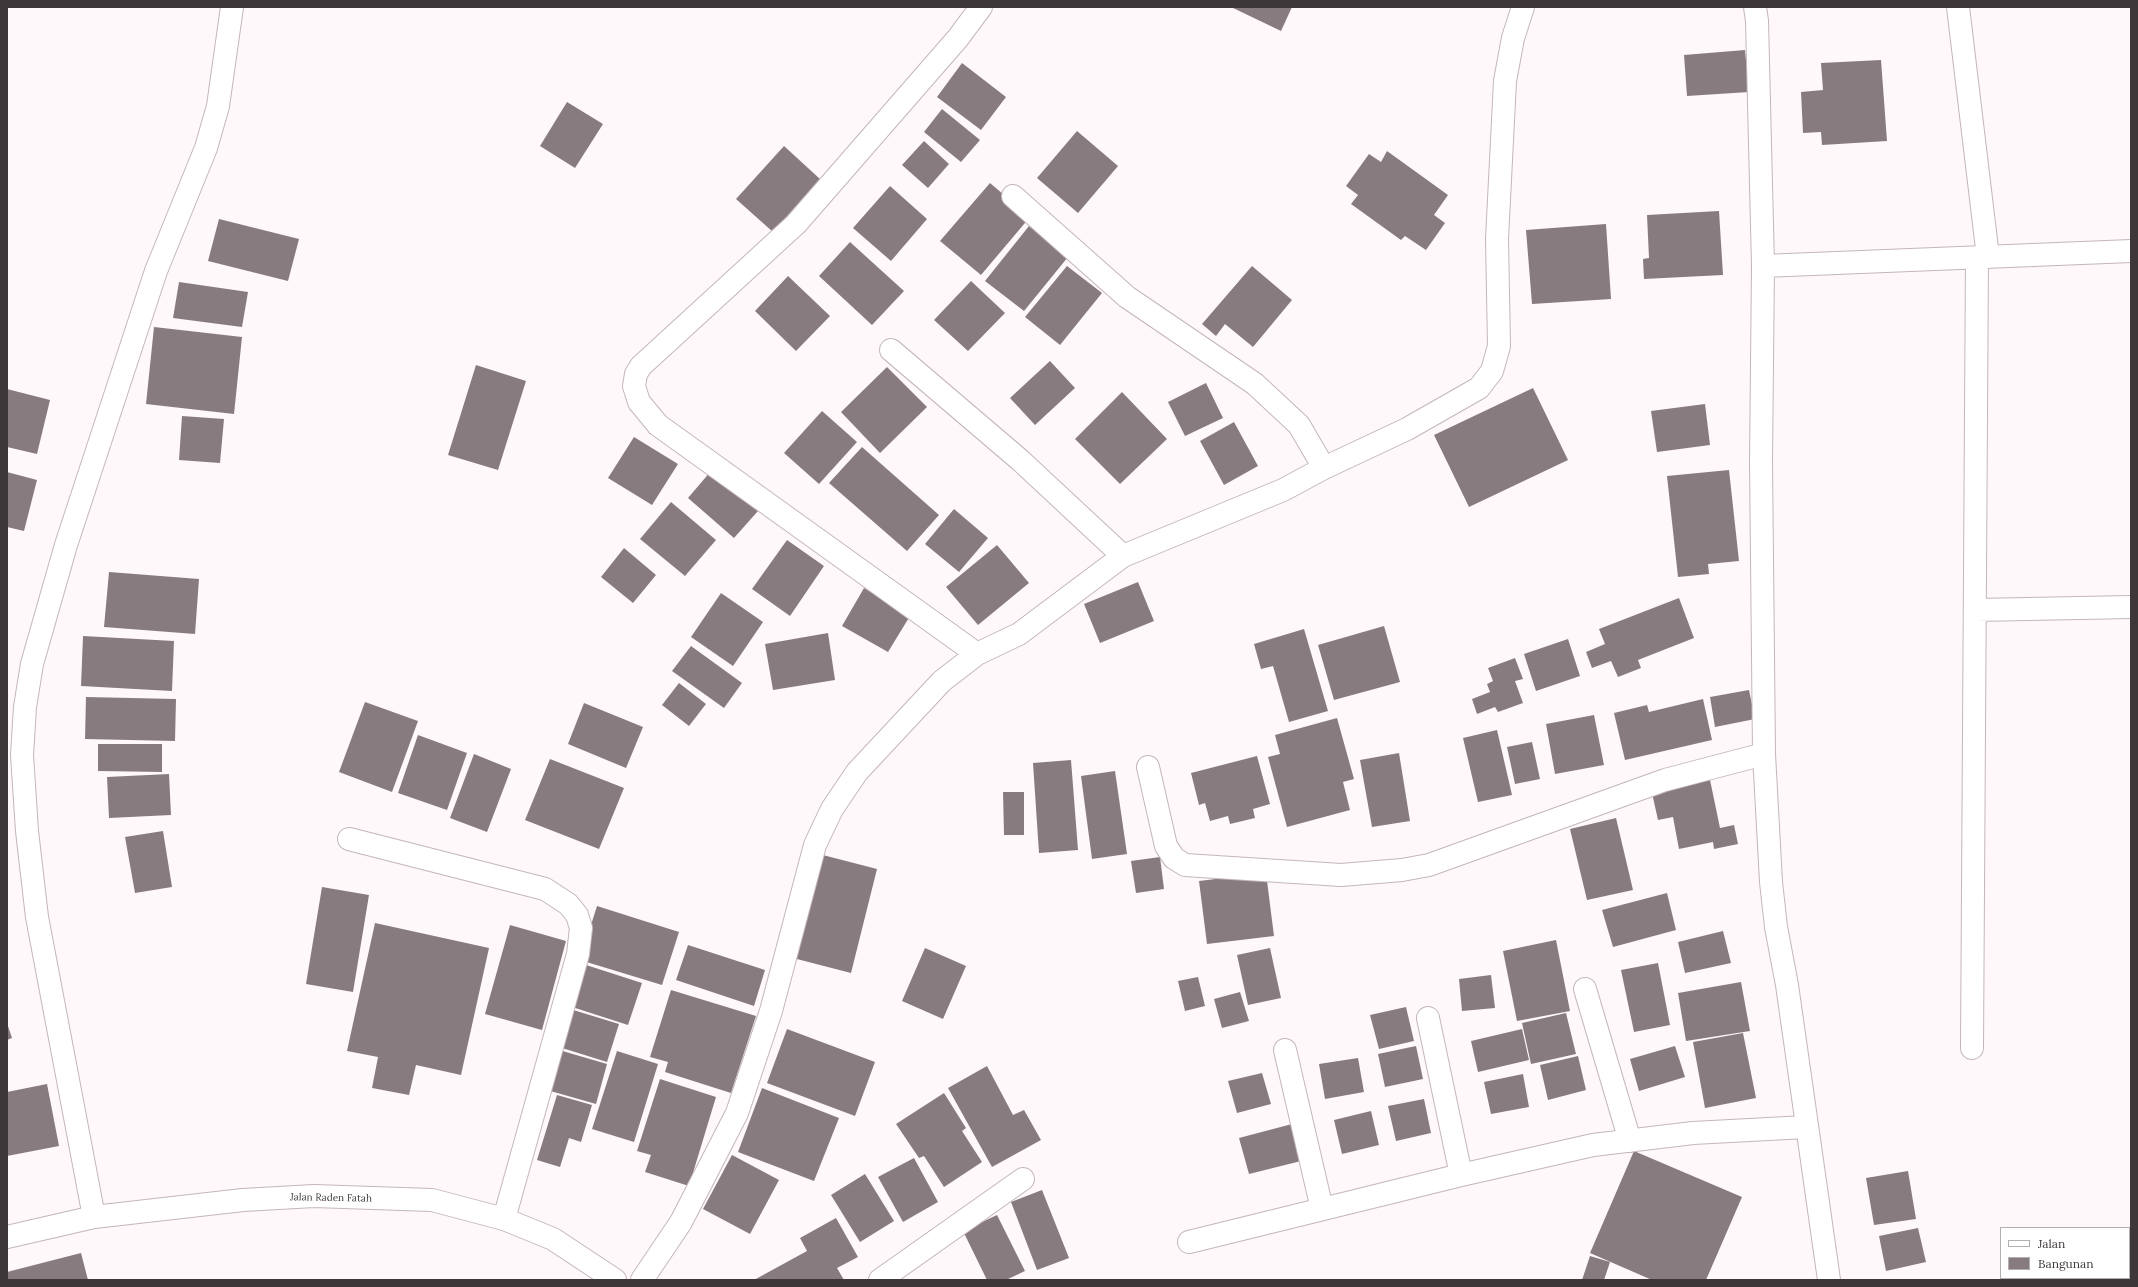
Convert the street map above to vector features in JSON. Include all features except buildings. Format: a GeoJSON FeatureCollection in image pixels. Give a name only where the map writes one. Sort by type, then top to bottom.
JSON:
{"type":"FeatureCollection","features":[{"type":"Feature","properties":{"kind":"main road"},"geometry":{"type":"LineString","coordinates":[[94,1217],[37,917],[27,831],[23,762],[25,707],[32,664],[66,545],[156,271],[206,148],[218,106],[232,7]]}},
{"type":"Feature","properties":{"kind":"main road"},"geometry":{"type":"LineString","coordinates":[[977,654],[658,425],[639,402],[634,386],[636,374],[642,366],[796,224],[958,38],[981,7]]}},
{"type":"Feature","properties":{"kind":"main road"},"geometry":{"type":"LineString","coordinates":[[642,1280],[681,1222],[737,1113],[771,1011],[815,845],[832,809],[863,766],[942,682],[977,654],[1019,634],[1123,556],[1283,490],[1324,468],[1407,429],[1479,388],[1492,371],[1499,346],[1496,239],[1505,81],[1513,38],[1523,7]]}},
{"type":"Feature","properties":{"kind":"main road"},"geometry":{"type":"LineString","coordinates":[[1755,7],[1757,21],[1763,266],[1761,469],[1764,754],[1771,882],[1775,920],[1787,985],[1806,1127],[1829,1280]]}},
{"type":"Feature","properties":{"kind":"main road"},"geometry":{"type":"LineString","coordinates":[[1958,7],[1983,257],[1975,610],[1972,1048]]}},
{"type":"Feature","properties":{"kind":"main road"},"geometry":{"type":"LineString","coordinates":[[1013,196],[1127,297],[1255,384],[1299,425],[1324,468]]}},
{"type":"Feature","properties":{"kind":"main road"},"geometry":{"type":"LineString","coordinates":[[1763,266],[2131,251]]}},
{"type":"Feature","properties":{"kind":"main road"},"geometry":{"type":"LineString","coordinates":[[891,350],[1020,460],[1123,556]]}},
{"type":"Feature","properties":{"kind":"main road"},"geometry":{"type":"LineString","coordinates":[[1975,610],[2131,607]]}},
{"type":"Feature","properties":{"kind":"main road"},"geometry":{"type":"LineString","coordinates":[[1148,767],[1166,846],[1174,858],[1185,865],[1341,875],[1402,870],[1429,865],[1665,780],[1764,754]]}},
{"type":"Feature","properties":{"kind":"main road"},"geometry":{"type":"LineString","coordinates":[[350,839],[545,889],[568,904],[577,915],[581,928],[578,954],[504,1219]]}},
{"type":"Feature","properties":{"kind":"main road"},"geometry":{"type":"LineString","coordinates":[[1585,988],[1630,1141]]}},
{"type":"Feature","properties":{"kind":"main road"},"geometry":{"type":"LineString","coordinates":[[1428,1018],[1461,1174]]}},
{"type":"Feature","properties":{"kind":"main road"},"geometry":{"type":"LineString","coordinates":[[1286,1050],[1322,1209]]}},
{"type":"Feature","properties":{"kind":"main road"},"geometry":{"type":"LineString","coordinates":[[1189,1242],[1461,1174],[1592,1145],[1693,1133],[1806,1127]]}},
{"type":"Feature","properties":{"kind":"main road"},"geometry":{"type":"LineString","coordinates":[[880,1280],[1023,1180]]}},
{"type":"Feature","properties":{"kind":"main road","name":"Jalan Raden Fatah"},"geometry":{"type":"LineString","coordinates":[[7,1238],[94,1217],[243,1200],[314,1196],[432,1200],[504,1219],[553,1239],[615,1280]]}}]}
